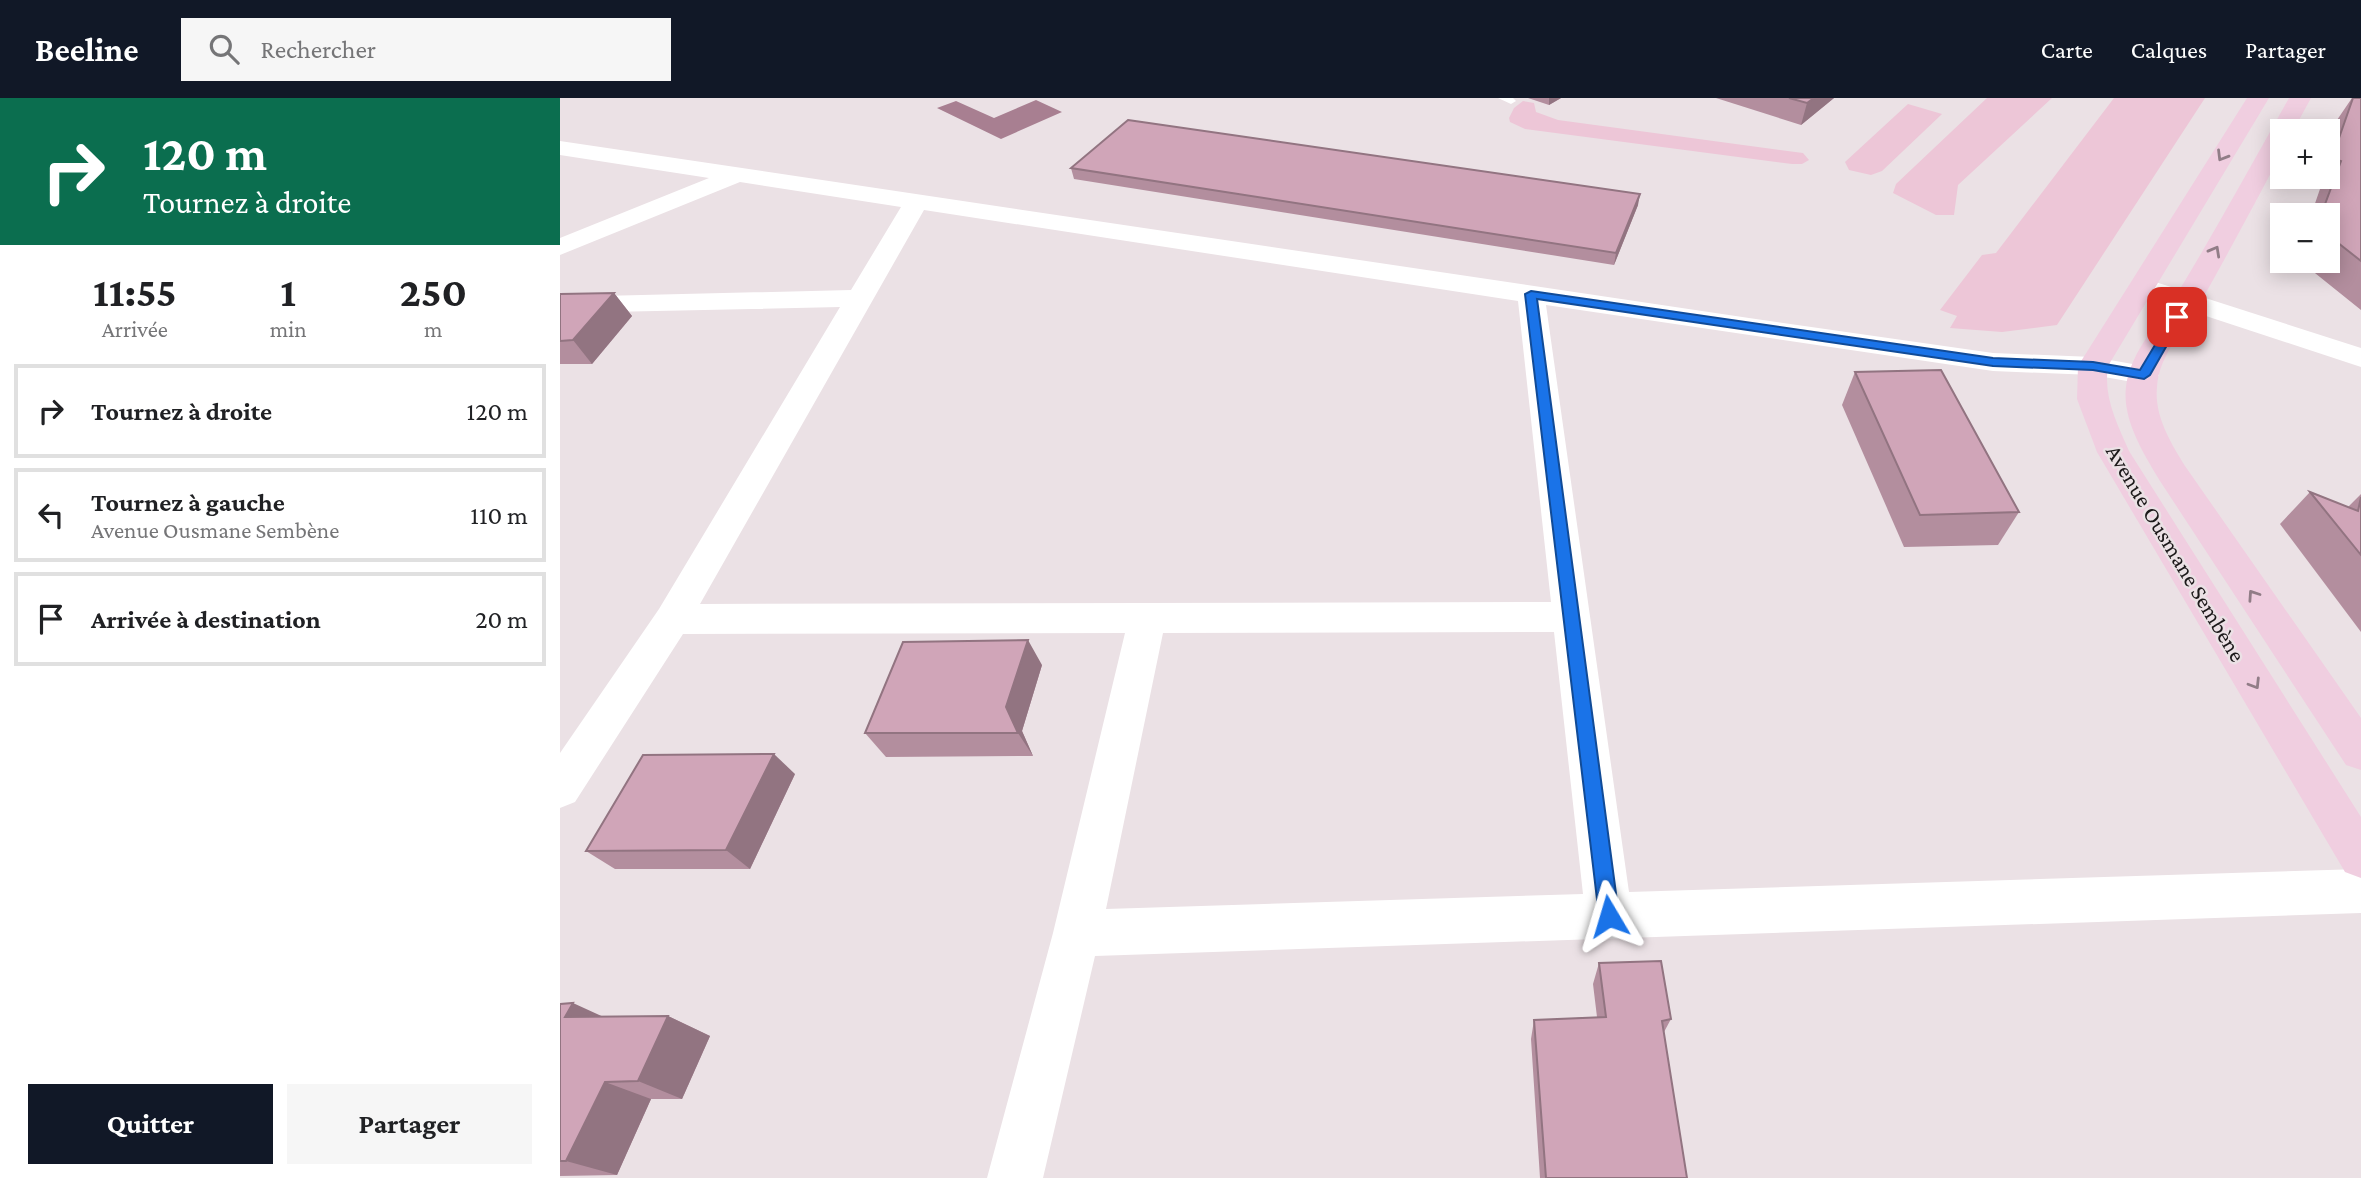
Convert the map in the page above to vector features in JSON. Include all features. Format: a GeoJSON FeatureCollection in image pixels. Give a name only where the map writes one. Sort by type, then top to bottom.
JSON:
{"type":"FeatureCollection","features":[{"type":"Feature","properties":{"kind":"main road"},"geometry":{"type":"LineString","coordinates":[[2093,366],[2258,98]]}},
{"type":"Feature","properties":{"kind":"main road","name":"Avenue Ousmane Sembène"},"geometry":{"type":"LineString","coordinates":[[2300,98],[2144,375],[2141,398],[2146,419],[2172,473],[2361,752]]}},
{"type":"Feature","properties":{"kind":"main road","name":"Avenue Ousmane Sembène"},"geometry":{"type":"LineString","coordinates":[[2093,366],[2091,390],[2095,410],[2113,452],[2361,857]]}},
{"type":"Feature","properties":{"kind":"street"},"geometry":{"type":"LineString","coordinates":[[560,148],[1993,362],[2093,366],[2144,375]]}},
{"type":"Feature","properties":{"kind":"street"},"geometry":{"type":"LineString","coordinates":[[560,247],[736,176]]}},
{"type":"Feature","properties":{"kind":"street"},"geometry":{"type":"LineString","coordinates":[[560,789],[671,620],[916,202]]}},
{"type":"Feature","properties":{"kind":"street"},"geometry":{"type":"LineString","coordinates":[[2143,286],[2361,358]]}},
{"type":"Feature","properties":{"kind":"street"},"geometry":{"type":"LineString","coordinates":[[1531,294],[1609,916]]}},
{"type":"Feature","properties":{"kind":"street"},"geometry":{"type":"LineString","coordinates":[[560,305],[860,298]]}},
{"type":"Feature","properties":{"kind":"street"},"geometry":{"type":"LineString","coordinates":[[671,620],[1572,617]]}},
{"type":"Feature","properties":{"kind":"street"},"geometry":{"type":"LineString","coordinates":[[1015,1178],[1077,933],[1147,618]]}},
{"type":"Feature","properties":{"kind":"street"},"geometry":{"type":"LineString","coordinates":[[1077,933],[2361,891]]}},
{"type":"Feature","properties":{"kind":"shaded area"},"geometry":{"type":"Polygon","coordinates":[[[1987,98],[2052,98],[1958,185],[1954,215],[1936,215],[1893,193],[1896,184],[1987,98]]]}},
{"type":"Feature","properties":{"kind":"shaded area"},"geometry":{"type":"Polygon","coordinates":[[[2114,98],[2205,98],[2057,325],[2002,332],[1950,328],[1957,316],[1940,310],[1982,255],[1996,253],[2114,98]]]}},
{"type":"Feature","properties":{"kind":"shaded area"},"geometry":{"type":"Polygon","coordinates":[[[1036,100],[1062,112],[1001,139],[937,108],[956,101],[994,118],[1036,100]]]}},
{"type":"Feature","properties":{"kind":"shaded area"},"geometry":{"type":"Polygon","coordinates":[[[1523,101],[1534,103],[1536,112],[1558,120],[1803,153],[1809,160],[1802,164],[1792,164],[1525,129],[1510,122],[1509,118],[1514,108],[1523,101]]]}},
{"type":"Feature","properties":{"kind":"shaded area"},"geometry":{"type":"Polygon","coordinates":[[[1908,104],[1942,114],[1882,171],[1871,175],[1849,170],[1845,162],[1908,104]]]}},
{"type":"Feature","properties":{"kind":"building"},"geometry":{"type":"Polygon","coordinates":[[[1789,98],[1814,98],[1807,103],[1789,98]]]}},
{"type":"Feature","properties":{"kind":"building"},"geometry":{"type":"Polygon","coordinates":[[[2353,98],[2361,98],[2361,261],[2340,244],[2340,203],[2325,203],[2331,189],[2340,189],[2340,135],[2353,98]]]}},
{"type":"Feature","properties":{"kind":"building"},"geometry":{"type":"Polygon","coordinates":[[[1128,120],[1640,194],[1616,253],[1071,168],[1128,120]]]}},
{"type":"Feature","properties":{"kind":"building"},"geometry":{"type":"Polygon","coordinates":[[[614,293],[573,340],[560,341],[560,294],[614,293]]]}},
{"type":"Feature","properties":{"kind":"building"},"geometry":{"type":"Polygon","coordinates":[[[1941,370],[2019,512],[1920,515],[1855,372],[1941,370]]]}},
{"type":"Feature","properties":{"kind":"building"},"geometry":{"type":"Polygon","coordinates":[[[2310,492],[2358,511],[2361,497],[2361,555],[2310,492]]]}},
{"type":"Feature","properties":{"kind":"building"},"geometry":{"type":"Polygon","coordinates":[[[1028,640],[1006,707],[1018,733],[865,733],[903,642],[1028,640]]]}},
{"type":"Feature","properties":{"kind":"building"},"geometry":{"type":"Polygon","coordinates":[[[774,754],[726,850],[586,851],[643,755],[774,754]]]}},
{"type":"Feature","properties":{"kind":"building"},"geometry":{"type":"Polygon","coordinates":[[[1661,961],[1671,1019],[1662,1021],[1687,1178],[1546,1178],[1534,1020],[1606,1017],[1599,963],[1661,961]]]}},
{"type":"Feature","properties":{"kind":"building"},"geometry":{"type":"Polygon","coordinates":[[[573,1003],[565,1017],[668,1016],[638,1081],[605,1082],[566,1161],[560,1161],[560,1004],[573,1003]]]}},
{"type":"Feature","properties":{"kind":"route"},"geometry":{"type":"LineString","coordinates":[[1609,916],[1531,294],[1993,362],[2093,366],[2144,375],[2177,317]]}}]}
